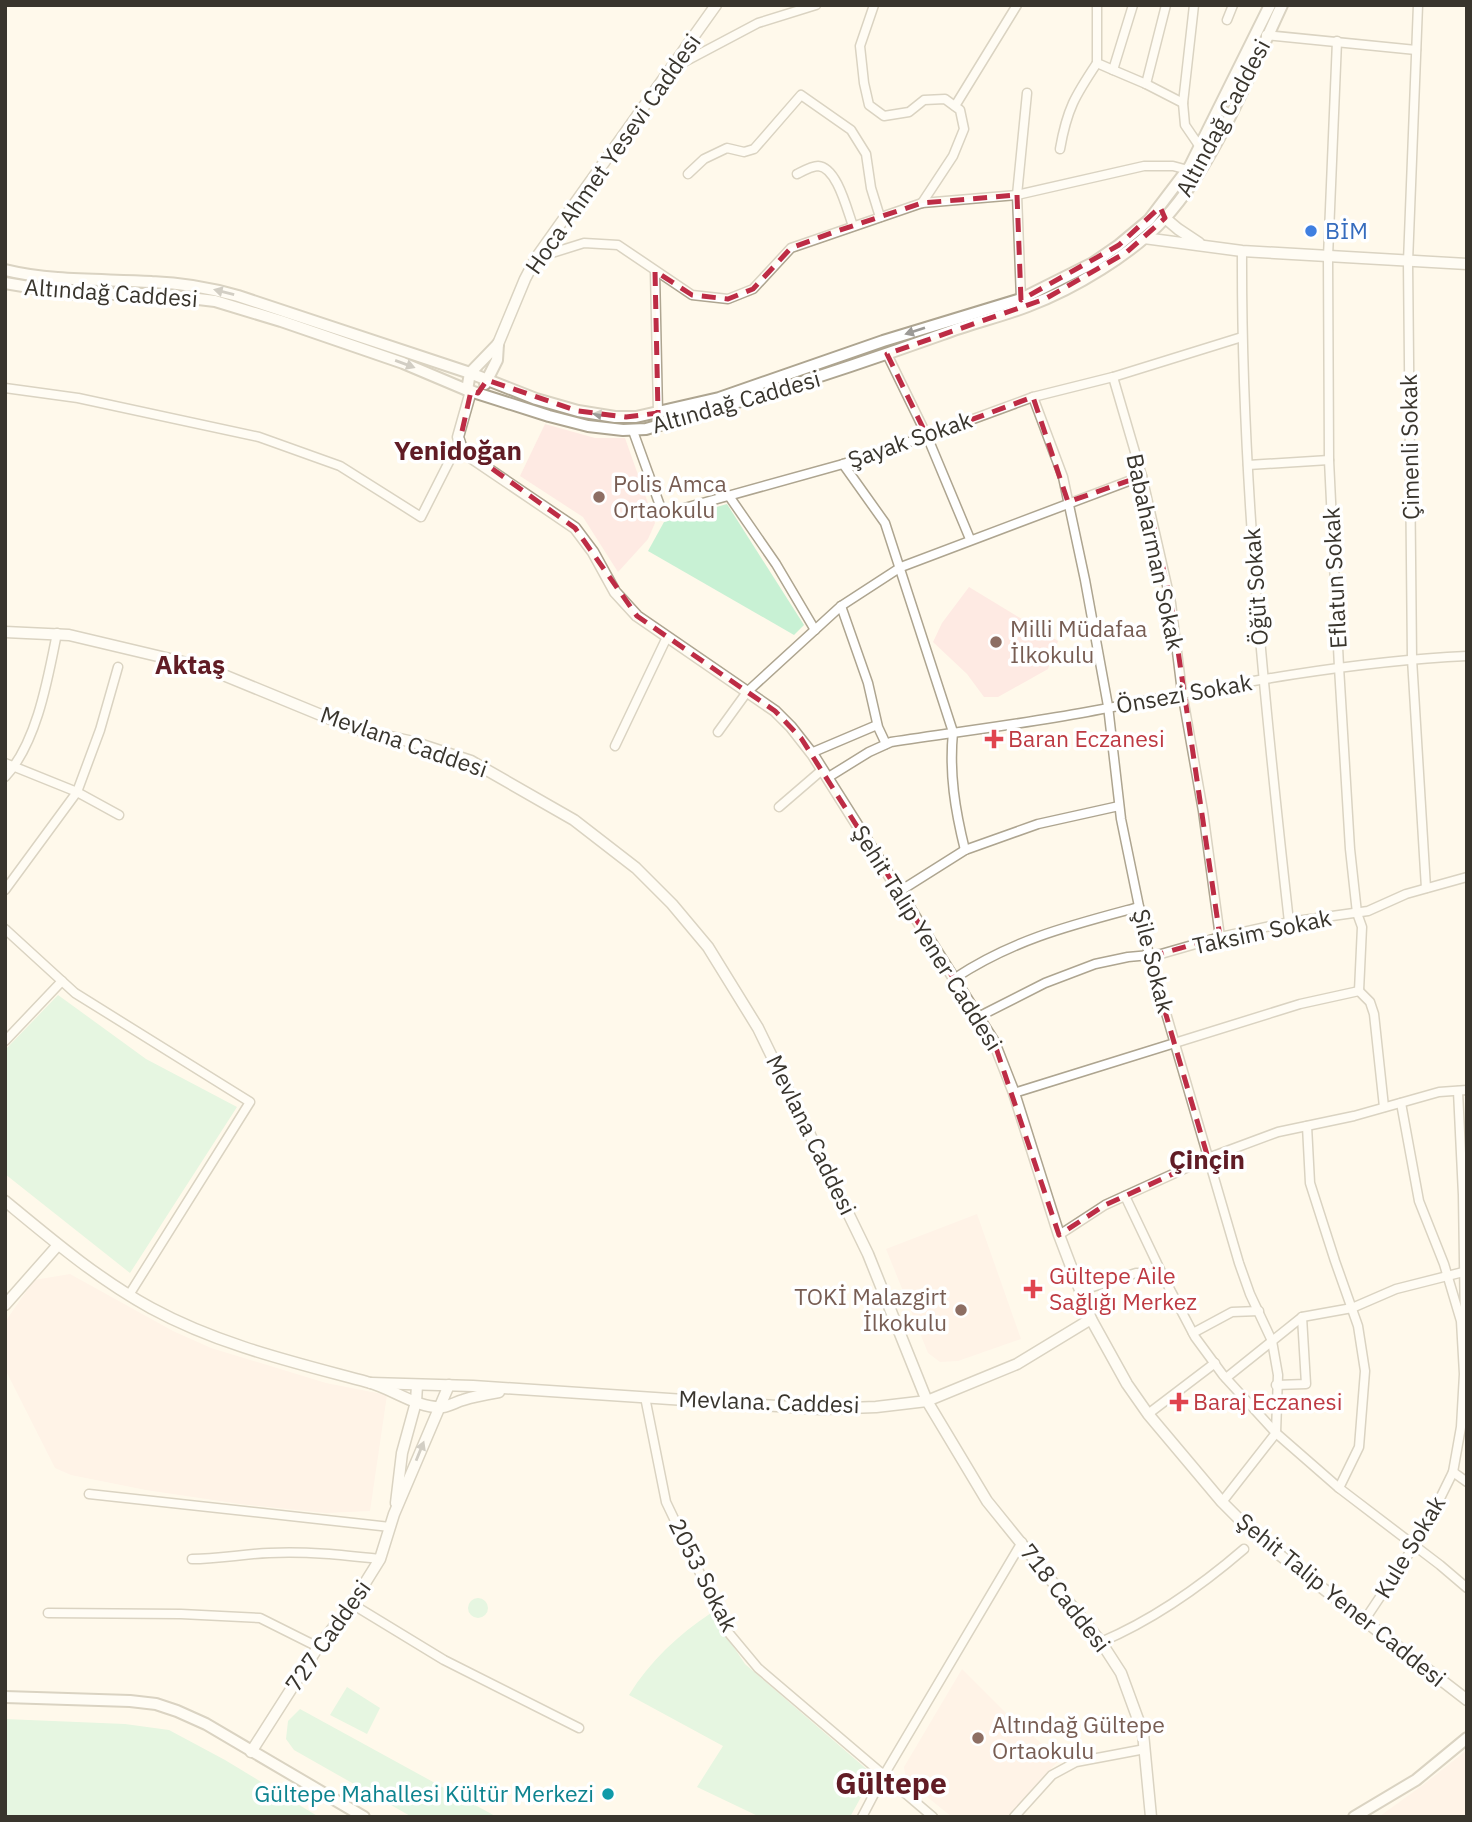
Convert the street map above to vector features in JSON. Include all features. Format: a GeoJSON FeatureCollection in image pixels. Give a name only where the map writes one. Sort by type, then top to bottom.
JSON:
{"type":"FeatureCollection","features":[{"type":"Feature","properties":{"kind":"main road","name":"Altındağ Caddesi"},"geometry":{"type":"LineString","coordinates":[[5,283],[71,294],[156,294],[215,301],[281,321],[403,363],[472,391],[564,420],[588,426],[633,431],[646,429],[812,380],[1045,299],[1103,268],[1166,218],[1204,164],[1262,35],[1270,5]]}},
{"type":"Feature","properties":{"kind":"main road","name":"Altındağ Caddesi"},"geometry":{"type":"LineString","coordinates":[[5,270],[59,279],[150,281],[207,288],[470,373],[556,405],[602,415],[636,417],[719,398],[883,341],[1021,299],[1108,253],[1133,234],[1160,207],[1188,170],[1262,35],[1282,5]]}},
{"type":"Feature","properties":{"kind":"main road"},"geometry":{"type":"LineString","coordinates":[[1160,207],[1166,218]]}},
{"type":"Feature","properties":{"kind":"main road","name":"Hoca Ahmet Yesevi Caddesi"},"geometry":{"type":"LineString","coordinates":[[470,373],[498,344]]}},
{"type":"Feature","properties":{"kind":"main road","name":"Hoca Ahmet Yesevi Caddesi"},"geometry":{"type":"LineString","coordinates":[[472,391],[487,380],[497,360],[498,344]]}},
{"type":"Feature","properties":{"kind":"main road"},"geometry":{"type":"LineString","coordinates":[[470,373],[472,391]]}},
{"type":"Feature","properties":{"kind":"main road"},"geometry":{"type":"LineString","coordinates":[[5,1697],[156,1704],[191,1716],[364,1817]]}},
{"type":"Feature","properties":{"kind":"main road"},"geometry":{"type":"LineString","coordinates":[[1354,1817],[1416,1780],[1467,1738]]}},
{"type":"Feature","properties":{"kind":"street","name":"Hoca Ahmet Yesevi Caddesi"},"geometry":{"type":"LineString","coordinates":[[498,344],[524,279],[536,258],[716,5]]}},
{"type":"Feature","properties":{"kind":"street"},"geometry":{"type":"LineString","coordinates":[[673,68],[758,23],[816,5]]}},
{"type":"Feature","properties":{"kind":"street"},"geometry":{"type":"LineString","coordinates":[[874,5],[860,46],[863,83],[869,105],[884,116],[909,112],[924,100],[944,99],[960,110],[964,129],[953,156],[922,203]]}},
{"type":"Feature","properties":{"kind":"street"},"geometry":{"type":"LineString","coordinates":[[955,106],[1017,5]]}},
{"type":"Feature","properties":{"kind":"street"},"geometry":{"type":"LineString","coordinates":[[1060,149],[1065,121],[1075,96],[1097,63],[1097,5]]}},
{"type":"Feature","properties":{"kind":"street"},"geometry":{"type":"LineString","coordinates":[[1113,70],[1133,5]]}},
{"type":"Feature","properties":{"kind":"street"},"geometry":{"type":"LineString","coordinates":[[1146,84],[1166,5]]}},
{"type":"Feature","properties":{"kind":"street"},"geometry":{"type":"LineString","coordinates":[[1194,5],[1183,103],[1185,125],[1200,147]]}},
{"type":"Feature","properties":{"kind":"street"},"geometry":{"type":"LineString","coordinates":[[1227,20],[1233,5]]}},
{"type":"Feature","properties":{"kind":"street","name":"Çimenli Sokak"},"geometry":{"type":"LineString","coordinates":[[1418,5],[1408,262],[1412,659],[1426,888]]}},
{"type":"Feature","properties":{"kind":"street"},"geometry":{"type":"LineString","coordinates":[[1262,35],[1416,50]]}},
{"type":"Feature","properties":{"kind":"street","name":"Eflatun Sokak"},"geometry":{"type":"LineString","coordinates":[[1337,41],[1328,257],[1329,460],[1339,667],[1357,913],[1362,927],[1363,944],[1359,991]]}},
{"type":"Feature","properties":{"kind":"street"},"geometry":{"type":"LineString","coordinates":[[1097,63],[1183,103]]}},
{"type":"Feature","properties":{"kind":"street"},"geometry":{"type":"LineString","coordinates":[[1021,299],[1017,195],[1027,93]]}},
{"type":"Feature","properties":{"kind":"street"},"geometry":{"type":"LineString","coordinates":[[688,174],[704,159],[727,148],[744,152],[754,149],[801,95],[851,130],[866,154],[871,188],[880,217]]}},
{"type":"Feature","properties":{"kind":"street"},"geometry":{"type":"LineString","coordinates":[[797,174],[817,166],[829,169],[836,179],[853,226]]}},
{"type":"Feature","properties":{"kind":"street"},"geometry":{"type":"LineString","coordinates":[[536,258],[584,243],[618,245],[692,295],[728,299],[753,289],[791,248],[922,203],[1017,195],[1144,166],[1172,166],[1188,170]]}},
{"type":"Feature","properties":{"kind":"street"},"geometry":{"type":"LineString","coordinates":[[1166,218],[1202,244]]}},
{"type":"Feature","properties":{"kind":"street"},"geometry":{"type":"LineString","coordinates":[[1144,238],[1328,257],[1467,264]]}},
{"type":"Feature","properties":{"kind":"street","name":"Öğüt Sokak"},"geometry":{"type":"LineString","coordinates":[[1242,250],[1241,337],[1262,680],[1289,922]]}},
{"type":"Feature","properties":{"kind":"street"},"geometry":{"type":"LineString","coordinates":[[655,271],[658,412]]}},
{"type":"Feature","properties":{"kind":"street","name":"Şayak Sokak"},"geometry":{"type":"LineString","coordinates":[[633,431],[663,514],[843,464],[1033,397],[1113,377],[1241,337]]}},
{"type":"Feature","properties":{"kind":"street"},"geometry":{"type":"LineString","coordinates":[[887,354],[927,436],[970,539]]}},
{"type":"Feature","properties":{"kind":"street","name":"Babaharman Sokak"},"geometry":{"type":"LineString","coordinates":[[1113,377],[1142,476],[1171,603],[1220,937]]}},
{"type":"Feature","properties":{"kind":"street"},"geometry":{"type":"LineString","coordinates":[[5,387],[78,398],[259,437],[340,466],[421,517],[459,442],[460,427],[472,391]]}},
{"type":"Feature","properties":{"kind":"street","name":"Şile Sokak"},"geometry":{"type":"LineString","coordinates":[[1033,397],[1063,477],[1108,706],[1119,806],[1149,955],[1239,1263],[1272,1341],[1278,1375],[1276,1433]]}},
{"type":"Feature","properties":{"kind":"street","name":"Şehit Talip Yener Caddesi"},"geometry":{"type":"LineString","coordinates":[[459,442],[463,452],[575,528],[622,602],[636,616],[783,719],[811,753],[956,978],[998,1049],[1080,1291],[1091,1319],[1127,1384],[1148,1414],[1222,1502],[1258,1539],[1467,1700]]}},
{"type":"Feature","properties":{"kind":"street"},"geometry":{"type":"LineString","coordinates":[[1248,465],[1329,460]]}},
{"type":"Feature","properties":{"kind":"street"},"geometry":{"type":"LineString","coordinates":[[843,464],[885,523],[901,567],[953,732],[951,761],[954,810],[965,850]]}},
{"type":"Feature","properties":{"kind":"street"},"geometry":{"type":"LineString","coordinates":[[718,732],[747,692],[841,606],[901,567],[1142,476]]}},
{"type":"Feature","properties":{"kind":"street"},"geometry":{"type":"LineString","coordinates":[[729,496],[776,564],[815,630]]}},
{"type":"Feature","properties":{"kind":"street"},"geometry":{"type":"LineString","coordinates":[[841,606],[868,683],[877,725],[886,744]]}},
{"type":"Feature","properties":{"kind":"street","name":"Mevlana Caddesi"},"geometry":{"type":"LineString","coordinates":[[5,632],[57,633],[210,668],[355,729],[413,742],[471,761],[574,820],[636,868],[672,904],[708,947],[758,1028],[868,1254],[927,1401]]}},
{"type":"Feature","properties":{"kind":"street"},"geometry":{"type":"LineString","coordinates":[[5,777],[42,706],[57,633]]}},
{"type":"Feature","properties":{"kind":"street"},"geometry":{"type":"LineString","coordinates":[[615,746],[667,636]]}},
{"type":"Feature","properties":{"kind":"street","name":"Önsezi Sokak"},"geometry":{"type":"LineString","coordinates":[[779,807],[825,774],[886,744],[1339,667],[1467,656]]}},
{"type":"Feature","properties":{"kind":"street"},"geometry":{"type":"LineString","coordinates":[[5,890],[76,792],[100,730],[118,667]]}},
{"type":"Feature","properties":{"kind":"street"},"geometry":{"type":"LineString","coordinates":[[811,753],[877,725]]}},
{"type":"Feature","properties":{"kind":"street"},"geometry":{"type":"LineString","coordinates":[[10,766],[76,792],[119,815]]}},
{"type":"Feature","properties":{"kind":"street"},"geometry":{"type":"LineString","coordinates":[[900,891],[965,850],[1038,824],[1119,806]]}},
{"type":"Feature","properties":{"kind":"street","name":"Taksim Sokak"},"geometry":{"type":"LineString","coordinates":[[980,1016],[1082,969],[1119,959],[1170,952],[1220,937],[1289,922],[1357,913],[1376,908],[1406,894],[1467,877]]}},
{"type":"Feature","properties":{"kind":"street"},"geometry":{"type":"LineString","coordinates":[[956,978],[986,958],[1055,929],[1139,907]]}},
{"type":"Feature","properties":{"kind":"street"},"geometry":{"type":"LineString","coordinates":[[5,929],[75,993],[250,1102],[129,1295]]}},
{"type":"Feature","properties":{"kind":"street"},"geometry":{"type":"LineString","coordinates":[[5,1041],[62,981]]}},
{"type":"Feature","properties":{"kind":"street"},"geometry":{"type":"LineString","coordinates":[[1014,1093],[1300,1003],[1359,991],[1370,1002],[1374,1014],[1384,1107]]}},
{"type":"Feature","properties":{"kind":"street"},"geometry":{"type":"LineString","coordinates":[[1059,1235],[1105,1205],[1208,1158],[1278,1132],[1438,1092],[1462,1090],[1466,1319],[1462,1342]]}},
{"type":"Feature","properties":{"kind":"street","name":"Kule Sokak"},"geometry":{"type":"LineString","coordinates":[[1364,1621],[1416,1546],[1453,1472],[1461,1427],[1464,1374],[1461,1321],[1448,1275],[1419,1201],[1401,1103]]}},
{"type":"Feature","properties":{"kind":"street"},"geometry":{"type":"LineString","coordinates":[[1307,1126],[1310,1183],[1358,1326],[1365,1371],[1359,1447],[1339,1488]]}},
{"type":"Feature","properties":{"kind":"street"},"geometry":{"type":"LineString","coordinates":[[1125,1196],[1193,1333],[1226,1378],[1276,1433],[1339,1488],[1467,1588]]}},
{"type":"Feature","properties":{"kind":"street","name":"Mevlana. Caddesi"},"geometry":{"type":"LineString","coordinates":[[5,1201],[58,1245],[129,1295],[217,1339],[320,1371],[371,1383],[416,1402],[441,1407],[510,1389]]}},
{"type":"Feature","properties":{"kind":"street"},"geometry":{"type":"LineString","coordinates":[[5,1305],[58,1245]]}},
{"type":"Feature","properties":{"kind":"street"},"geometry":{"type":"LineString","coordinates":[[1226,1378],[1302,1317],[1352,1308],[1396,1289],[1466,1271]]}},
{"type":"Feature","properties":{"kind":"street"},"geometry":{"type":"LineString","coordinates":[[1080,1291],[1136,1273],[1162,1274]]}},
{"type":"Feature","properties":{"kind":"street"},"geometry":{"type":"LineString","coordinates":[[1193,1333],[1232,1312],[1259,1311]]}},
{"type":"Feature","properties":{"kind":"street"},"geometry":{"type":"LineString","coordinates":[[1276,1385],[1306,1384],[1302,1317]]}},
{"type":"Feature","properties":{"kind":"street","name":"Mevlana. Caddesi"},"geometry":{"type":"LineString","coordinates":[[371,1383],[449,1385],[821,1409],[876,1407],[927,1401],[1017,1364],[1091,1319]]}},
{"type":"Feature","properties":{"kind":"street"},"geometry":{"type":"LineString","coordinates":[[1148,1414],[1214,1363]]}},
{"type":"Feature","properties":{"kind":"street","name":"727 Caddesi"},"geometry":{"type":"LineString","coordinates":[[394,1514],[402,1453],[416,1402],[417,1385]]}},
{"type":"Feature","properties":{"kind":"street","name":"727 Caddesi"},"geometry":{"type":"LineString","coordinates":[[251,1752],[318,1647],[352,1604],[380,1559],[394,1514],[449,1385]]}},
{"type":"Feature","properties":{"kind":"street","name":"2053 Sokak"},"geometry":{"type":"LineString","coordinates":[[645,1397],[666,1502],[728,1632],[758,1668],[933,1817]]}},
{"type":"Feature","properties":{"kind":"street","name":"718 Caddesi"},"geometry":{"type":"LineString","coordinates":[[927,1401],[987,1501],[1101,1642],[1121,1673],[1143,1733],[1151,1817]]}},
{"type":"Feature","properties":{"kind":"street"},"geometry":{"type":"LineString","coordinates":[[1222,1502],[1276,1433]]}},
{"type":"Feature","properties":{"kind":"street"},"geometry":{"type":"LineString","coordinates":[[1453,1472],[1467,1482]]}},
{"type":"Feature","properties":{"kind":"street"},"geometry":{"type":"LineString","coordinates":[[89,1494],[390,1527]]}},
{"type":"Feature","properties":{"kind":"street"},"geometry":{"type":"LineString","coordinates":[[862,1817],[884,1775],[1022,1542]]}},
{"type":"Feature","properties":{"kind":"street"},"geometry":{"type":"LineString","coordinates":[[1101,1642],[1144,1622],[1205,1583],[1244,1549]]}},
{"type":"Feature","properties":{"kind":"street"},"geometry":{"type":"LineString","coordinates":[[192,1559],[316,1552],[380,1559]]}},
{"type":"Feature","properties":{"kind":"street"},"geometry":{"type":"LineString","coordinates":[[352,1604],[455,1666],[579,1728]]}},
{"type":"Feature","properties":{"kind":"street"},"geometry":{"type":"LineString","coordinates":[[48,1613],[180,1614],[260,1618],[318,1647]]}},
{"type":"Feature","properties":{"kind":"street"},"geometry":{"type":"LineString","coordinates":[[1014,1817],[1052,1774],[1076,1762],[1145,1749]]}},
{"type":"Feature","properties":{"kind":"highlighted area"},"geometry":{"type":"Polygon","coordinates":[[[1017,195],[1021,300],[1119,245],[1160,207],[1165,218],[1127,252],[1045,299],[887,354],[927,436],[1033,397],[1068,502],[1142,476],[1171,603],[1220,937],[1149,957],[1208,1158],[1105,1205],[1059,1235],[994,1042],[801,738],[775,711],[637,616],[575,528],[459,445],[471,391],[478,393],[487,380],[578,411],[626,417],[658,413],[655,271],[692,295],[728,299],[753,289],[791,248],[834,232],[922,203],[1017,195]]]}},
{"type":"Feature","properties":{"kind":"shaded area","name":"Polis Amca Ortaokulu"},"geometry":{"type":"Polygon","coordinates":[[[545,424],[595,438],[625,438],[655,523],[648,539],[618,572],[583,517],[520,476],[545,424]]]}},
{"type":"Feature","properties":{"kind":"shaded area","name":"Milli Müdafaa İlkokulu"},"geometry":{"type":"Polygon","coordinates":[[[969,587],[1058,641],[1048,669],[998,697],[984,697],[967,674],[933,642],[942,623],[969,587]]]}},
{"type":"Feature","properties":{"kind":"shaded area","name":"TOKİ Malazgirt İlkokulu"},"geometry":{"type":"Polygon","coordinates":[[[977,1214],[1021,1339],[958,1361],[940,1362],[928,1353],[886,1249],[977,1214]]]}},
{"type":"Feature","properties":{"kind":"shaded area"},"geometry":{"type":"Polygon","coordinates":[[[70,1274],[173,1331],[211,1348],[326,1383],[387,1395],[370,1511],[326,1513],[240,1504],[146,1490],[71,1475],[55,1468],[5,1369],[5,1322],[34,1280],[70,1274]]]}},
{"type":"Feature","properties":{"kind":"shaded area","name":"Altındağ Gültepe Ortaokulu"},"geometry":{"type":"Polygon","coordinates":[[[962,1669],[1010,1717],[1060,1759],[1007,1817],[952,1817],[906,1780],[904,1767],[962,1669]]]}},
{"type":"Feature","properties":{"kind":"shaded area"},"geometry":{"type":"Polygon","coordinates":[[[1467,1750],[1467,1817],[1380,1816],[1423,1785],[1467,1750]]]}},
{"type":"Feature","properties":{"kind":"green space"},"geometry":{"type":"Polygon","coordinates":[[[727,504],[804,625],[794,635],[648,551],[664,522],[727,504]]]}},
{"type":"Feature","properties":{"kind":"green space"},"geometry":{"type":"Polygon","coordinates":[[[58,995],[146,1059],[237,1107],[130,1273],[5,1174],[5,1050],[58,995]]]}},
{"type":"Feature","properties":{"kind":"green space"},"geometry":{"type":"Polygon","coordinates":[[[478,1598],[485,1601],[488,1608],[485,1615],[478,1618],[471,1615],[468,1608],[471,1601],[478,1598]]]}},
{"type":"Feature","properties":{"kind":"green space"},"geometry":{"type":"Polygon","coordinates":[[[711,1613],[745,1664],[870,1772],[871,1779],[850,1817],[760,1817],[697,1787],[723,1746],[629,1695],[646,1671],[666,1650],[687,1630],[711,1613]]]}},
{"type":"Feature","properties":{"kind":"green space"},"geometry":{"type":"Polygon","coordinates":[[[347,1687],[380,1708],[367,1734],[330,1715],[347,1687]]]}},
{"type":"Feature","properties":{"kind":"green space"},"geometry":{"type":"Polygon","coordinates":[[[300,1709],[497,1817],[412,1817],[294,1750],[286,1739],[288,1721],[300,1709]]]}},
{"type":"Feature","properties":{"kind":"green space"},"geometry":{"type":"Polygon","coordinates":[[[5,1719],[125,1724],[169,1730],[225,1760],[319,1817],[5,1817],[5,1719]]]}},
{"type":"Feature","properties":{"kind":"place","name":"BİM"},"geometry":{"type":"Point","coordinates":[1311,231]}},
{"type":"Feature","properties":{"kind":"place","name":"Polis Amca Ortaokulu"},"geometry":{"type":"Point","coordinates":[599,497]}},
{"type":"Feature","properties":{"kind":"place","name":"Milli Müdafaa İlkokulu"},"geometry":{"type":"Point","coordinates":[996,642]}},
{"type":"Feature","properties":{"kind":"place","name":"Baran Eczanesi"},"geometry":{"type":"Point","coordinates":[994,739]}},
{"type":"Feature","properties":{"kind":"place","name":"Gültepe Aile Sağlığı Merkez"},"geometry":{"type":"Point","coordinates":[1033,1289]}},
{"type":"Feature","properties":{"kind":"place","name":"TOKİ Malazgirt İlkokulu"},"geometry":{"type":"Point","coordinates":[961,1310]}},
{"type":"Feature","properties":{"kind":"place","name":"Baraj Eczanesi"},"geometry":{"type":"Point","coordinates":[1179,1402]}},
{"type":"Feature","properties":{"kind":"place","name":"Altındağ Gültepe Ortaokulu"},"geometry":{"type":"Point","coordinates":[978,1738]}},
{"type":"Feature","properties":{"kind":"place","name":"Gültepe Mahallesi Kültür Merkezi"},"geometry":{"type":"Point","coordinates":[608,1794]}},
{"type":"Feature","properties":{"kind":"district","name":"Yenidoğan"},"geometry":{"type":"Point","coordinates":[458,451]}},
{"type":"Feature","properties":{"kind":"district","name":"Aktaş"},"geometry":{"type":"Point","coordinates":[190,665]}},
{"type":"Feature","properties":{"kind":"district","name":"Çinçin"},"geometry":{"type":"Point","coordinates":[1207,1160]}},
{"type":"Feature","properties":{"kind":"district","name":"Gültepe"},"geometry":{"type":"Point","coordinates":[891,1784]}}]}
